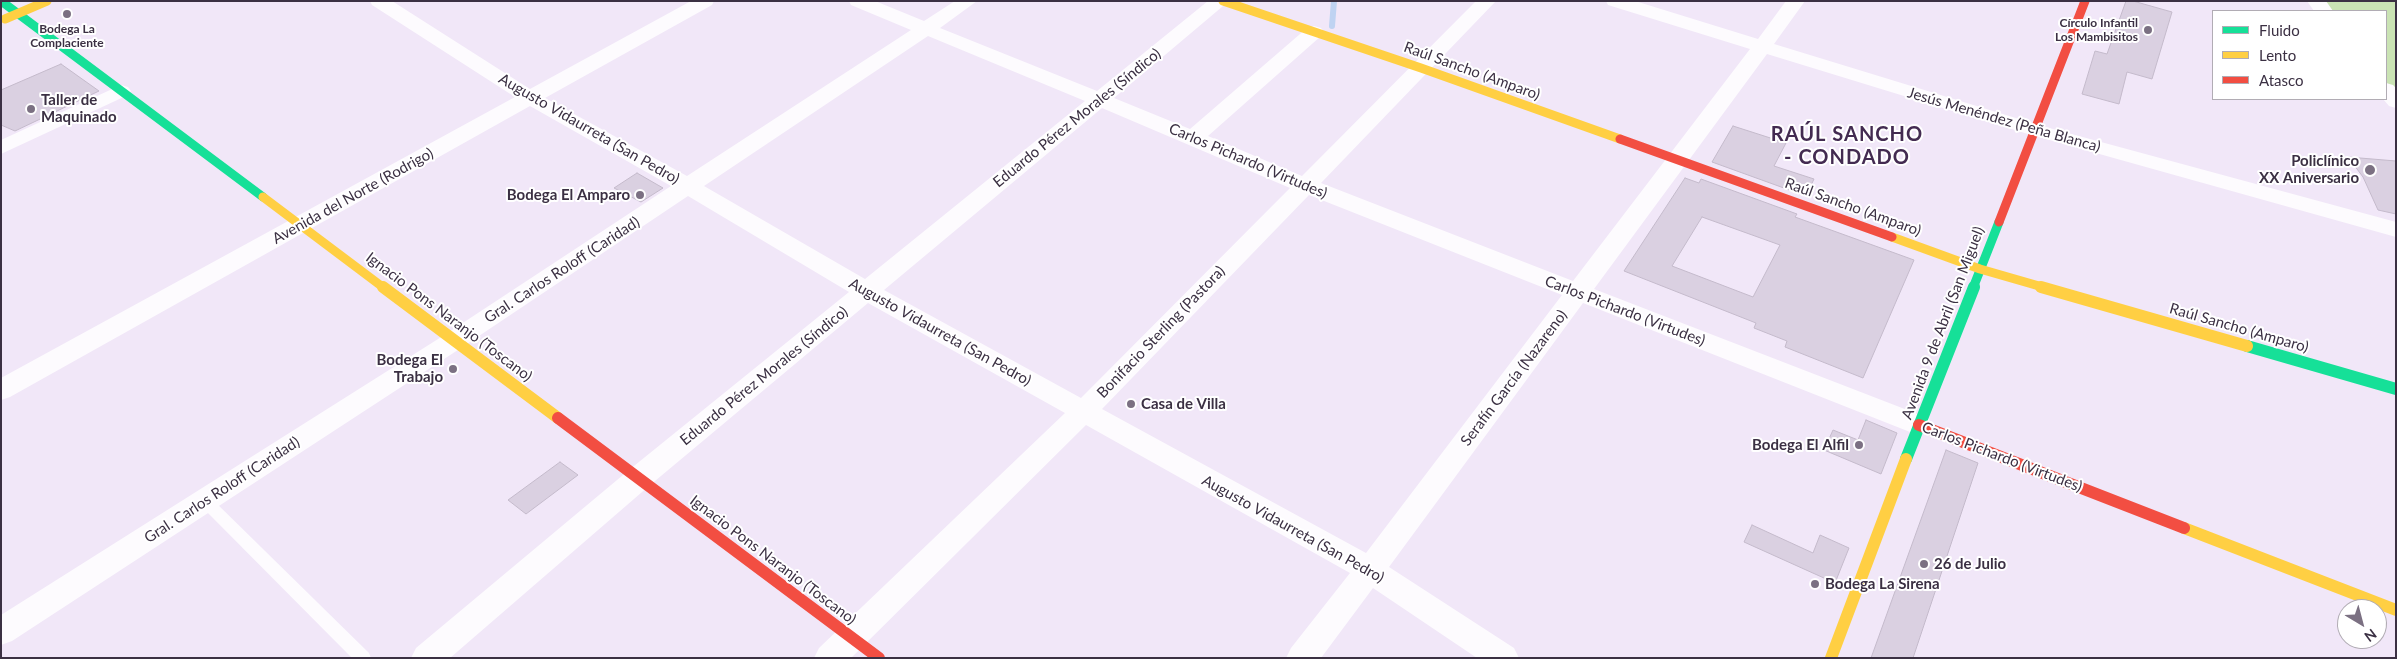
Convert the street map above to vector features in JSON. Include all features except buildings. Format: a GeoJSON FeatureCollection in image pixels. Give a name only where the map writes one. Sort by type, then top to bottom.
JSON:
{"type":"FeatureCollection","features":[{"type":"Feature","properties":{"kind":"street","name":"Ignacio Pons Naranjo (Toscano)"},"geometry":{"type":"LineString","coordinates":[[1,1],[879,658]]}},
{"type":"Feature","properties":{"kind":"street"},"geometry":{"type":"LineString","coordinates":[[1,20],[47,1]]}},
{"type":"Feature","properties":{"kind":"street","name":"Augusto Vidaurreta (San Pedro)"},"geometry":{"type":"LineString","coordinates":[[378,1],[530,98],[689,187],[868,292],[1370,570],[1503,658]]}},
{"type":"Feature","properties":{"kind":"street","name":"Avenida del Norte (Rodrigo)"},"geometry":{"type":"LineString","coordinates":[[1,390],[705,1]]}},
{"type":"Feature","properties":{"kind":"street","name":"Carlos Pichardo (Virtudes)"},"geometry":{"type":"LineString","coordinates":[[858,1],[1193,138],[1304,186],[2396,610]]}},
{"type":"Feature","properties":{"kind":"street","name":"Gral. Carlos Roloff (Caridad)"},"geometry":{"type":"LineString","coordinates":[[1,632],[689,187],[968,1]]}},
{"type":"Feature","properties":{"kind":"street","name":"Raúl Sancho (Amparo)"},"geometry":{"type":"LineString","coordinates":[[1222,1],[1421,68],[1980,269],[2396,388]]}},
{"type":"Feature","properties":{"kind":"street","name":"Eduardo Pérez Morales (Síndico)"},"geometry":{"type":"LineString","coordinates":[[427,658],[639,478],[1222,1]]}},
{"type":"Feature","properties":{"kind":"street","name":"Bonifacio Sterling (Pastora)"},"geometry":{"type":"LineString","coordinates":[[830,658],[1084,412],[1304,186],[1488,1]]}},
{"type":"Feature","properties":{"kind":"street","name":"Jesús Menéndez (Peña Blanca)"},"geometry":{"type":"LineString","coordinates":[[1615,1],[1762,48],[2035,130],[2396,230]]}},
{"type":"Feature","properties":{"kind":"street","name":"Serafín García (Nazareno)"},"geometry":{"type":"LineString","coordinates":[[1302,658],[1796,1]]}},
{"type":"Feature","properties":{"kind":"street","name":"Avenida 9 de Abril (San Miguel)"},"geometry":{"type":"LineString","coordinates":[[1831,658],[1919,424],[2085,1]]}},
{"type":"Feature","properties":{"kind":"street"},"geometry":{"type":"LineString","coordinates":[[1193,138],[1314,32]]}},
{"type":"Feature","properties":{"kind":"street"},"geometry":{"type":"LineString","coordinates":[[1,148],[121,90]]}},
{"type":"Feature","properties":{"kind":"street"},"geometry":{"type":"LineString","coordinates":[[2387,90],[2396,102]]}},
{"type":"Feature","properties":{"kind":"lane"},"geometry":{"type":"LineString","coordinates":[[205,501],[363,658]]}},
{"type":"Feature","properties":{"kind":"green space"},"geometry":{"type":"Polygon","coordinates":[[[2324,1],[2396,2],[2396,94],[2387,83],[2387,10],[2330,10],[2324,1]]]}},
{"type":"Feature","properties":{"kind":"waterway"},"geometry":{"type":"LineString","coordinates":[[1332,26],[1334,1]]}},
{"type":"Feature","properties":{"kind":"traffic: fast"},"geometry":{"type":"LineString","coordinates":[[1,1],[263,197]]}},
{"type":"Feature","properties":{"kind":"traffic: fast"},"geometry":{"type":"LineString","coordinates":[[1906,459],[1999,222]]}},
{"type":"Feature","properties":{"kind":"traffic: fast"},"geometry":{"type":"LineString","coordinates":[[2247,346],[2396,389]]}},
{"type":"Feature","properties":{"kind":"traffic: slow"},"geometry":{"type":"LineString","coordinates":[[5,19],[47,1]]}},
{"type":"Feature","properties":{"kind":"traffic: slow"},"geometry":{"type":"LineString","coordinates":[[1223,1],[1421,68],[1620,139]]}},
{"type":"Feature","properties":{"kind":"traffic: slow"},"geometry":{"type":"LineString","coordinates":[[263,197],[558,418]]}},
{"type":"Feature","properties":{"kind":"traffic: slow"},"geometry":{"type":"LineString","coordinates":[[1892,237],[1980,269],[2247,346]]}},
{"type":"Feature","properties":{"kind":"traffic: slow"},"geometry":{"type":"LineString","coordinates":[[1831,658],[1906,459]]}},
{"type":"Feature","properties":{"kind":"traffic: slow"},"geometry":{"type":"LineString","coordinates":[[2184,528],[2396,610]]}},
{"type":"Feature","properties":{"kind":"traffic: jam"},"geometry":{"type":"LineString","coordinates":[[1999,222],[2085,1]]}},
{"type":"Feature","properties":{"kind":"traffic: jam"},"geometry":{"type":"LineString","coordinates":[[1620,139],[1892,237]]}},
{"type":"Feature","properties":{"kind":"traffic: jam"},"geometry":{"type":"LineString","coordinates":[[558,418],[879,658]]}},
{"type":"Feature","properties":{"kind":"traffic: jam"},"geometry":{"type":"LineString","coordinates":[[1919,425],[2184,528]]}},
{"type":"Feature","properties":{"kind":"place","name":"Bodega La Complaciente"},"geometry":{"type":"Point","coordinates":[67,14]}},
{"type":"Feature","properties":{"kind":"place","name":"Círculo Infantil Los Mambisitos"},"geometry":{"type":"Point","coordinates":[2148,30]}},
{"type":"Feature","properties":{"kind":"place","name":"Taller de Maquinado"},"geometry":{"type":"Point","coordinates":[31,109]}},
{"type":"Feature","properties":{"kind":"place","name":"Policlínico XX Aniversario"},"geometry":{"type":"Point","coordinates":[2370,170]}},
{"type":"Feature","properties":{"kind":"place","name":"Bodega El Amparo"},"geometry":{"type":"Point","coordinates":[640,195]}},
{"type":"Feature","properties":{"kind":"place","name":"Bodega El Trabajo"},"geometry":{"type":"Point","coordinates":[453,369]}},
{"type":"Feature","properties":{"kind":"place","name":"Casa de Villa"},"geometry":{"type":"Point","coordinates":[1131,404]}},
{"type":"Feature","properties":{"kind":"place","name":"Bodega El Alfil"},"geometry":{"type":"Point","coordinates":[1859,445]}},
{"type":"Feature","properties":{"kind":"place","name":"26 de Julio"},"geometry":{"type":"Point","coordinates":[1924,564]}},
{"type":"Feature","properties":{"kind":"place","name":"Bodega La Sirena"},"geometry":{"type":"Point","coordinates":[1815,584]}},
{"type":"Feature","properties":{"kind":"district","name":"RAÚL SANCHO - CONDADO"},"geometry":{"type":"Point","coordinates":[1847,146]}}]}
